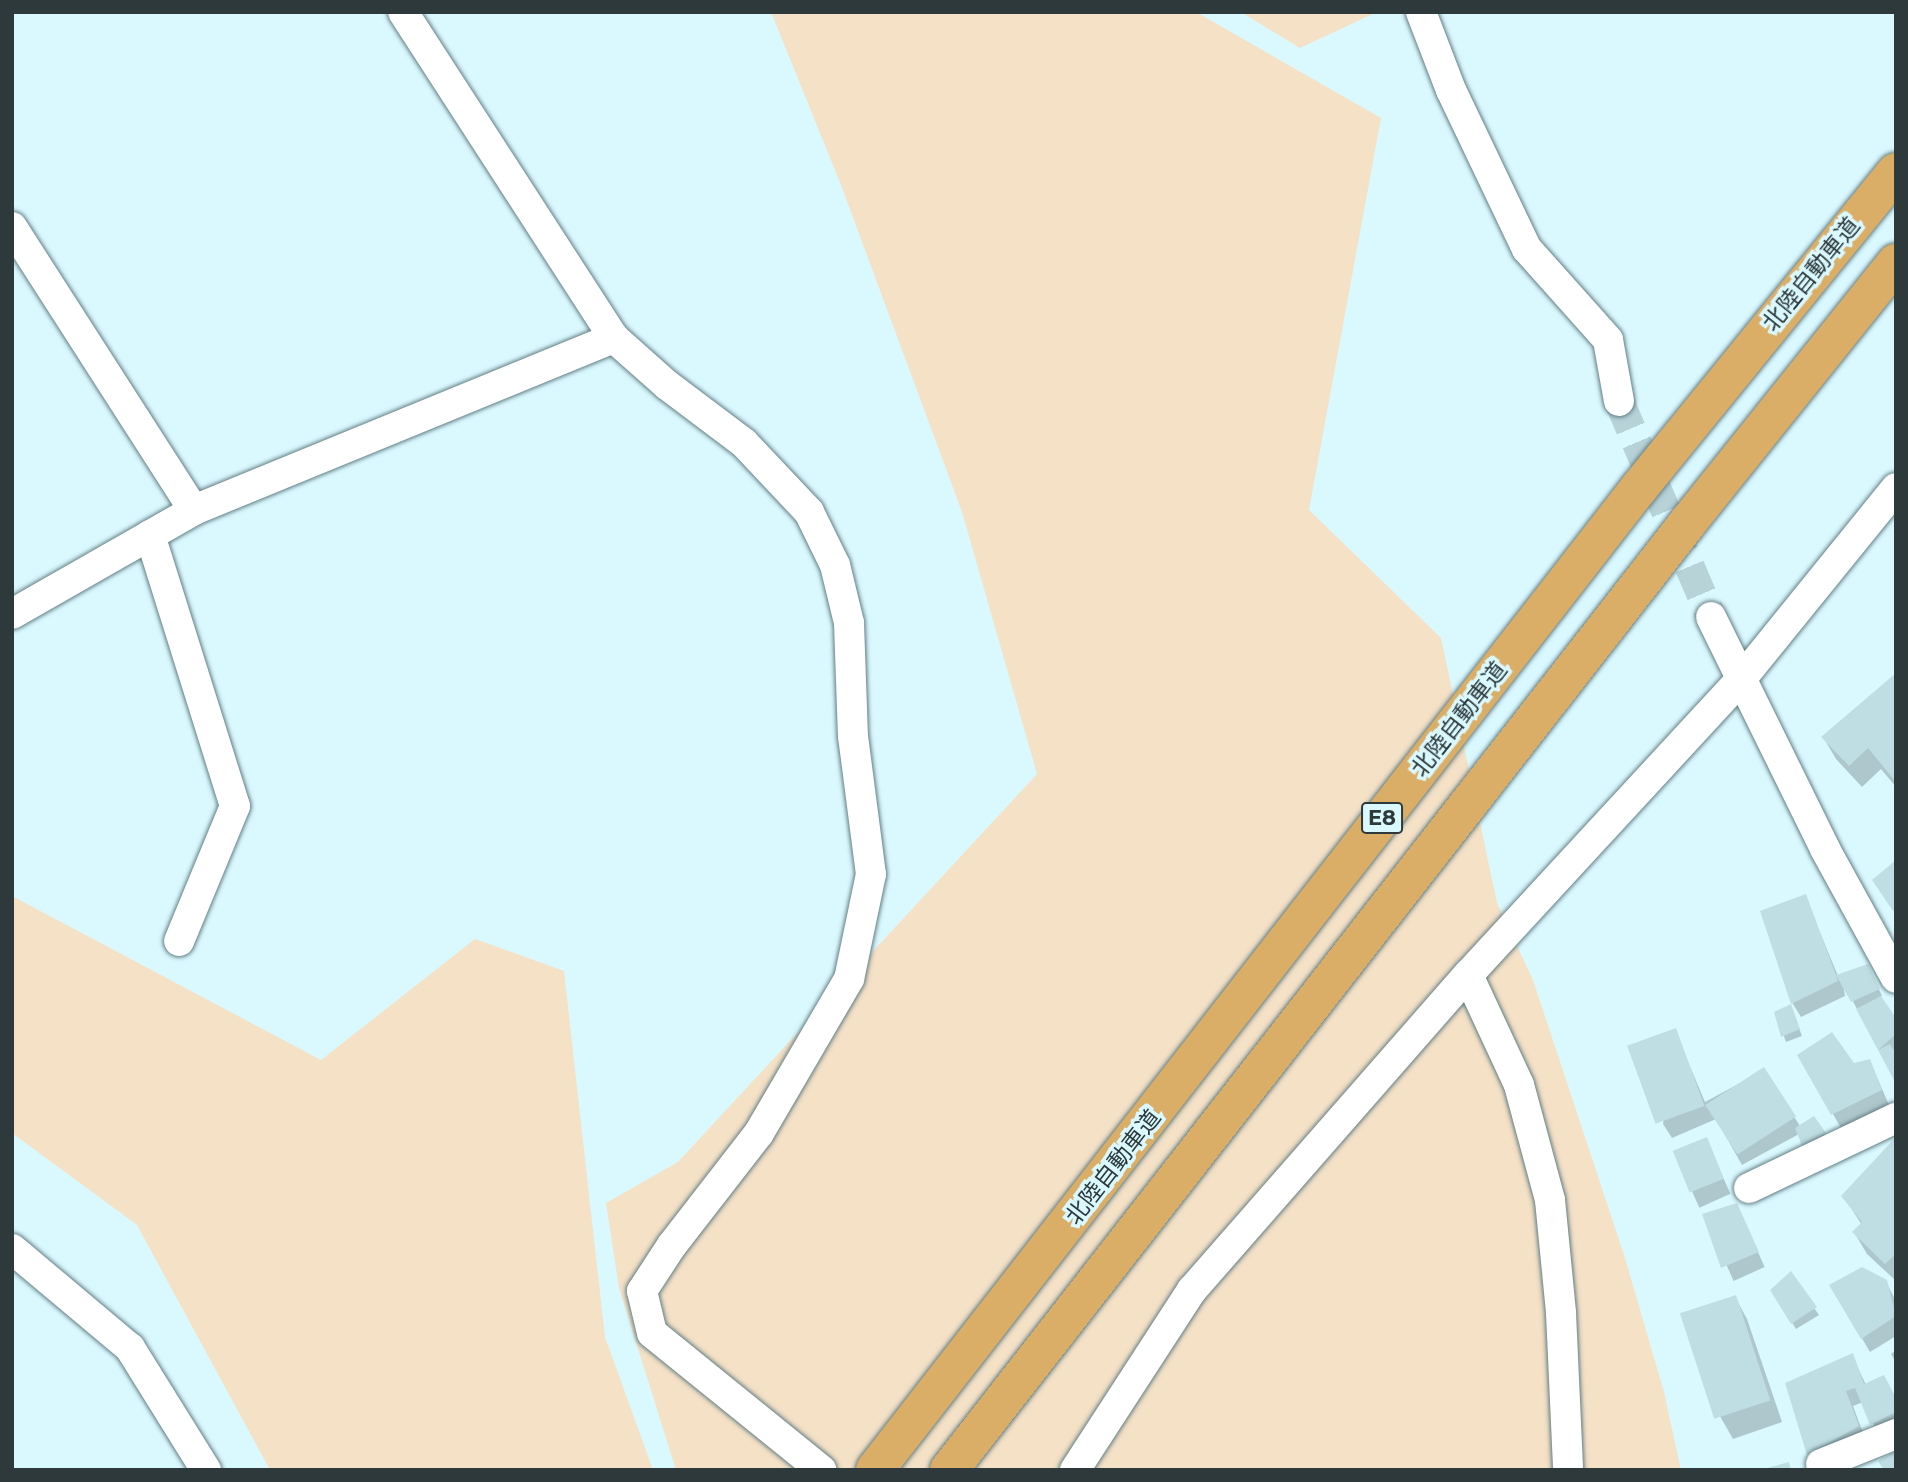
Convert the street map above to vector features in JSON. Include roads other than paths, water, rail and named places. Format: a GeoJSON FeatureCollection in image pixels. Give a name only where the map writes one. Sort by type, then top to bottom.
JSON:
{"type":"FeatureCollection","features":[{"type":"Feature","properties":{"kind":"highway","name":"北陸自動車道"},"geometry":{"type":"LineString","coordinates":[[875,1470],[1639,488],[1896,172]]}},
{"type":"Feature","properties":{"kind":"highway","name":"E8"},"geometry":{"type":"LineString","coordinates":[[948,1470],[1689,521],[1896,263]]}},
{"type":"Feature","properties":{"kind":"street"},"geometry":{"type":"LineString","coordinates":[[403,12],[614,338],[667,386],[744,443],[809,512],[835,565],[849,623],[853,736],[872,874],[849,979],[759,1133],[672,1245],[642,1291],[652,1333],[821,1470]]}},
{"type":"Feature","properties":{"kind":"street"},"geometry":{"type":"LineString","coordinates":[[1421,12],[1451,90],[1527,249],[1608,340],[1619,401]]}},
{"type":"Feature","properties":{"kind":"street"},"geometry":{"type":"LineString","coordinates":[[12,227],[194,510]]}},
{"type":"Feature","properties":{"kind":"street"},"geometry":{"type":"LineString","coordinates":[[12,614],[194,510],[614,338]]}},
{"type":"Feature","properties":{"kind":"street"},"geometry":{"type":"LineString","coordinates":[[1075,1470],[1192,1290],[1468,975],[1743,677],[1896,488]]}},
{"type":"Feature","properties":{"kind":"street"},"geometry":{"type":"LineString","coordinates":[[150,535],[235,806],[179,942]]}},
{"type":"Feature","properties":{"kind":"street"},"geometry":{"type":"LineString","coordinates":[[1711,617],[1743,677],[1825,849],[1896,978]]}},
{"type":"Feature","properties":{"kind":"street"},"geometry":{"type":"LineString","coordinates":[[1468,975],[1519,1085],[1550,1200],[1561,1313],[1568,1470]]}},
{"type":"Feature","properties":{"kind":"street"},"geometry":{"type":"LineString","coordinates":[[1749,1188],[1896,1118]]}},
{"type":"Feature","properties":{"kind":"street"},"geometry":{"type":"LineString","coordinates":[[12,1249],[130,1348],[206,1470]]}},
{"type":"Feature","properties":{"kind":"street"},"geometry":{"type":"LineString","coordinates":[[1821,1464],[1896,1434]]}},
{"type":"Feature","properties":{"kind":"tunnel"},"geometry":{"type":"LineString","coordinates":[[1619,401],[1711,617]]}}]}
